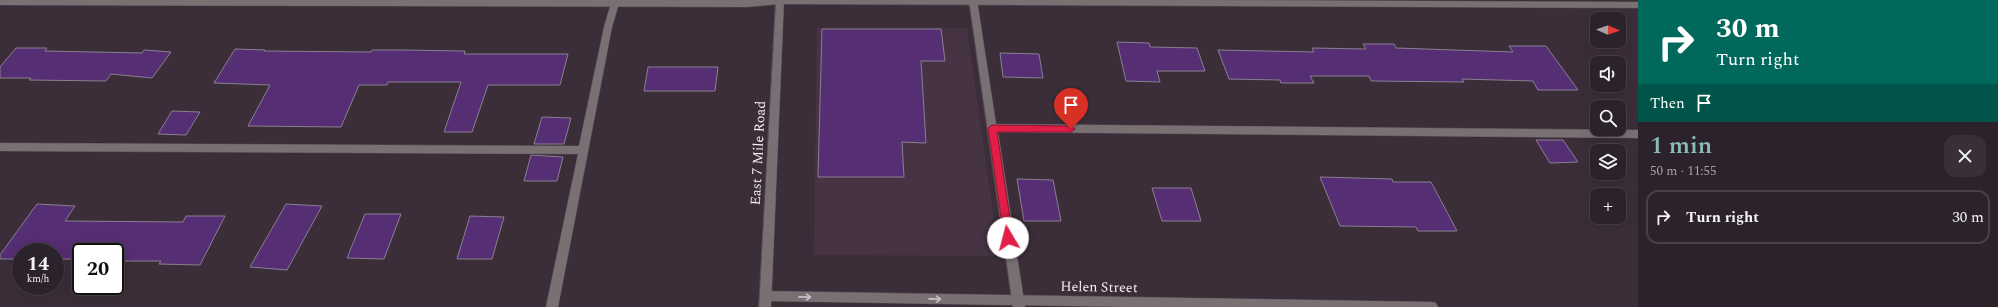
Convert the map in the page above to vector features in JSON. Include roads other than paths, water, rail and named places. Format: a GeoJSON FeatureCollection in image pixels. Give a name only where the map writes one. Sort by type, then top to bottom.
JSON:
{"type":"FeatureCollection","features":[{"type":"Feature","properties":{"kind":"street"},"geometry":{"type":"LineString","coordinates":[[0,9],[5,1],[616,2],[746,4],[780,1],[973,1],[1638,5]]}},
{"type":"Feature","properties":{"kind":"street","name":"East 7 Mile Road"},"geometry":{"type":"LineString","coordinates":[[765,302],[780,1]]}},
{"type":"Feature","properties":{"kind":"street"},"geometry":{"type":"LineString","coordinates":[[973,1],[1018,304]]}},
{"type":"Feature","properties":{"kind":"street"},"geometry":{"type":"LineString","coordinates":[[552,307],[608,27],[616,2]]}},
{"type":"Feature","properties":{"kind":"street"},"geometry":{"type":"LineString","coordinates":[[992,128],[1638,134]]}},
{"type":"Feature","properties":{"kind":"street"},"geometry":{"type":"LineString","coordinates":[[0,147],[584,150]]}},
{"type":"Feature","properties":{"kind":"street","name":"Helen Street"},"geometry":{"type":"LineString","coordinates":[[765,302],[1432,307]]}}]}
